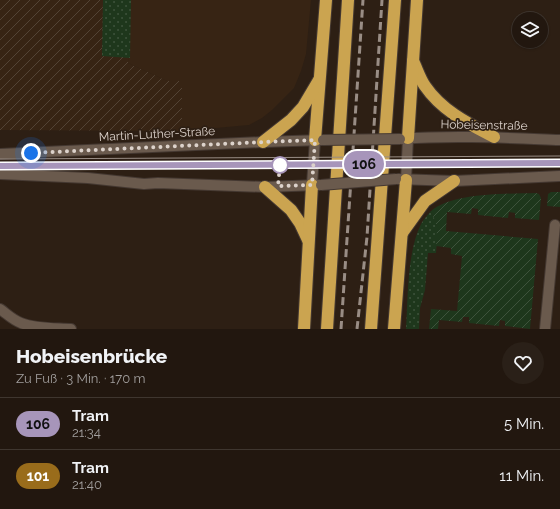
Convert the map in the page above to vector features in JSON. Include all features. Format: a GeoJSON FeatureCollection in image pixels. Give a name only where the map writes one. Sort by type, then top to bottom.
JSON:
{"type":"FeatureCollection","features":[{"type":"Feature","properties":{"kind":"highway"},"geometry":{"type":"LineString","coordinates":[[319,140],[320,77],[326,0]]}},
{"type":"Feature","properties":{"kind":"highway"},"geometry":{"type":"LineString","coordinates":[[327,329],[348,0]]}},
{"type":"Feature","properties":{"kind":"highway"},"geometry":{"type":"LineString","coordinates":[[371,329],[396,0]]}},
{"type":"Feature","properties":{"kind":"highway"},"geometry":{"type":"LineString","coordinates":[[404,138],[413,60],[417,0]]}},
{"type":"Feature","properties":{"kind":"highway"},"geometry":{"type":"LineString","coordinates":[[413,60],[425,86],[438,102],[450,112],[494,137]]}},
{"type":"Feature","properties":{"kind":"highway"},"geometry":{"type":"LineString","coordinates":[[264,142],[292,120],[303,107],[320,77]]}},
{"type":"Feature","properties":{"kind":"highway"},"geometry":{"type":"LineString","coordinates":[[394,329],[401,234],[401,180]]}},
{"type":"Feature","properties":{"kind":"highway"},"geometry":{"type":"LineString","coordinates":[[401,234],[425,201],[454,181]]}},
{"type":"Feature","properties":{"kind":"highway"},"geometry":{"type":"LineString","coordinates":[[304,329],[308,240],[316,185]]}},
{"type":"Feature","properties":{"kind":"highway"},"geometry":{"type":"LineString","coordinates":[[265,187],[291,210],[300,223],[308,240]]}},
{"type":"Feature","properties":{"kind":"main road","name":"Hobeisenstraße"},"geometry":{"type":"LineString","coordinates":[[404,138],[494,137],[560,140]]}},
{"type":"Feature","properties":{"kind":"main road","name":"Martin-Luther-Straße"},"geometry":{"type":"LineString","coordinates":[[0,154],[264,142],[404,138]]}},
{"type":"Feature","properties":{"kind":"main road"},"geometry":{"type":"LineString","coordinates":[[401,180],[404,138]]}},
{"type":"Feature","properties":{"kind":"main road"},"geometry":{"type":"LineString","coordinates":[[316,185],[319,140]]}},
{"type":"Feature","properties":{"kind":"main road"},"geometry":{"type":"LineString","coordinates":[[0,174],[88,178],[144,184],[265,187],[401,180],[454,181],[560,176]]}},
{"type":"Feature","properties":{"kind":"main road"},"geometry":{"type":"LineString","coordinates":[[545,329],[555,225]]}},
{"type":"Feature","properties":{"kind":"main road"},"geometry":{"type":"LineString","coordinates":[[0,309],[11,317],[28,325],[71,329]]}},
{"type":"Feature","properties":{"kind":"shaded area"},"geometry":{"type":"Polygon","coordinates":[[[0,0],[129,0],[128,63],[167,81],[182,81],[182,131],[0,130],[0,0]]]}},
{"type":"Feature","properties":{"kind":"shaded area"},"geometry":{"type":"Polygon","coordinates":[[[129,0],[311,0],[306,54],[294,88],[272,110],[262,118],[249,125],[182,131],[182,81],[167,81],[128,63],[129,0]]]}},
{"type":"Feature","properties":{"kind":"green space"},"geometry":{"type":"Polygon","coordinates":[[[103,0],[131,0],[130,58],[102,56],[103,0]]]}},
{"type":"Feature","properties":{"kind":"green space"},"geometry":{"type":"Polygon","coordinates":[[[551,192],[560,192],[560,207],[547,206],[548,194],[551,192]]]}},
{"type":"Feature","properties":{"kind":"green space"},"geometry":{"type":"Polygon","coordinates":[[[496,194],[539,194],[541,198],[539,220],[515,218],[515,213],[509,212],[508,218],[478,215],[478,209],[472,208],[471,214],[447,212],[446,231],[538,239],[530,329],[505,326],[505,321],[500,320],[499,326],[469,323],[469,317],[463,317],[462,322],[439,320],[438,329],[429,329],[431,309],[457,311],[462,256],[451,254],[451,248],[436,246],[436,224],[430,212],[440,205],[466,197],[496,194]]]}},
{"type":"Feature","properties":{"kind":"green space"},"geometry":{"type":"Polygon","coordinates":[[[430,212],[436,221],[437,226],[436,253],[428,253],[425,290],[420,308],[419,329],[406,329],[409,275],[413,248],[416,235],[421,224],[430,212]]]}},
{"type":"Feature","properties":{"kind":"tram line"},"geometry":{"type":"LineString","coordinates":[[0,159],[560,156]]}},
{"type":"Feature","properties":{"kind":"tram line"},"geometry":{"type":"LineString","coordinates":[[0,166],[560,163]]}},
{"type":"Feature","properties":{"kind":"tram line","name":"106"},"geometry":{"type":"LineString","coordinates":[[0,166],[560,163]]}},
{"type":"Feature","properties":{"kind":"railway"},"geometry":{"type":"LineString","coordinates":[[341,329],[363,0]]}},
{"type":"Feature","properties":{"kind":"railway"},"geometry":{"type":"LineString","coordinates":[[357,329],[367,237],[382,0]]}},
{"type":"Feature","properties":{"kind":"route"},"geometry":{"type":"LineString","coordinates":[[31,153],[315,140],[312,185],[278,186],[280,165]]}}]}
